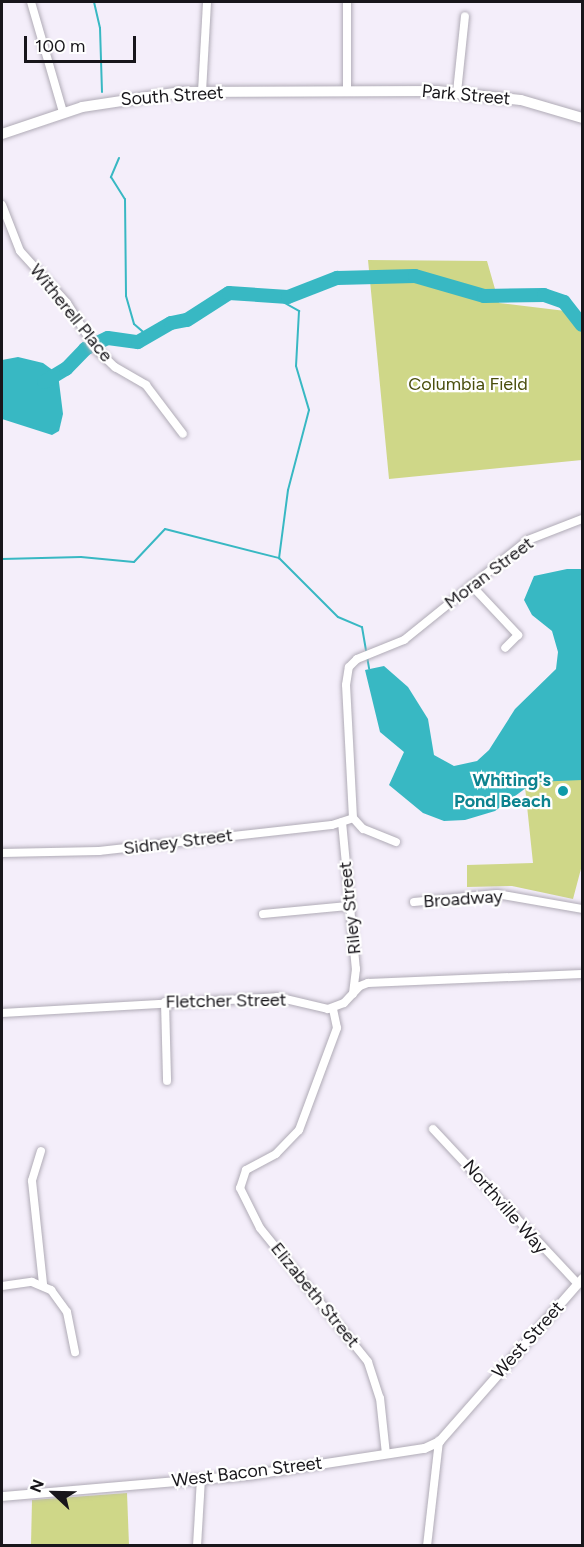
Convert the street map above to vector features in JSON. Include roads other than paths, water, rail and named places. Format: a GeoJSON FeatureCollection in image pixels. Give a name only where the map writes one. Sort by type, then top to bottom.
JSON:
{"type":"FeatureCollection","features":[{"type":"Feature","properties":{"kind":"main road","name":"South Street"},"geometry":{"type":"LineString","coordinates":[[2,134],[63,112],[141,96],[202,92],[347,91]]}},
{"type":"Feature","properties":{"kind":"main road","name":"Park Street"},"geometry":{"type":"LineString","coordinates":[[347,91],[457,92],[521,100],[582,118]]}},
{"type":"Feature","properties":{"kind":"street"},"geometry":{"type":"LineString","coordinates":[[31,2],[63,112]]}},
{"type":"Feature","properties":{"kind":"street"},"geometry":{"type":"LineString","coordinates":[[202,92],[207,2]]}},
{"type":"Feature","properties":{"kind":"street"},"geometry":{"type":"LineString","coordinates":[[347,2],[347,91]]}},
{"type":"Feature","properties":{"kind":"street"},"geometry":{"type":"LineString","coordinates":[[457,92],[465,16]]}},
{"type":"Feature","properties":{"kind":"street","name":"Witherell Place"},"geometry":{"type":"LineString","coordinates":[[2,205],[20,251],[67,303],[94,346],[115,367],[146,385],[183,434]]}},
{"type":"Feature","properties":{"kind":"street","name":"Moran Street"},"geometry":{"type":"LineString","coordinates":[[353,818],[346,678],[349,667],[363,657],[404,640],[528,540],[582,519]]}},
{"type":"Feature","properties":{"kind":"street"},"geometry":{"type":"LineString","coordinates":[[471,585],[518,635],[506,648]]}},
{"type":"Feature","properties":{"kind":"street"},"geometry":{"type":"LineString","coordinates":[[353,818],[363,829],[396,842]]}},
{"type":"Feature","properties":{"kind":"street","name":"Sidney Street"},"geometry":{"type":"LineString","coordinates":[[2,853],[99,851],[342,822],[353,818]]}},
{"type":"Feature","properties":{"kind":"street","name":"Riley Street"},"geometry":{"type":"LineString","coordinates":[[342,822],[348,906],[356,969],[353,994]]}},
{"type":"Feature","properties":{"kind":"street","name":"Broadway"},"geometry":{"type":"LineString","coordinates":[[414,902],[497,894],[582,909]]}},
{"type":"Feature","properties":{"kind":"street"},"geometry":{"type":"LineString","coordinates":[[263,915],[348,906]]}},
{"type":"Feature","properties":{"kind":"street"},"geometry":{"type":"LineString","coordinates":[[333,1009],[368,983],[582,974]]}},
{"type":"Feature","properties":{"kind":"street","name":"Fletcher Street"},"geometry":{"type":"LineString","coordinates":[[2,1013],[277,997],[333,1009]]}},
{"type":"Feature","properties":{"kind":"street"},"geometry":{"type":"LineString","coordinates":[[165,1002],[167,1081]]}},
{"type":"Feature","properties":{"kind":"street","name":"Elizabeth Street"},"geometry":{"type":"LineString","coordinates":[[333,1009],[337,1028],[299,1130],[276,1154],[242,1176],[242,1196],[254,1219],[368,1362],[380,1398],[386,1454]]}},
{"type":"Feature","properties":{"kind":"street","name":"Northville Way"},"geometry":{"type":"LineString","coordinates":[[433,1130],[580,1281]]}},
{"type":"Feature","properties":{"kind":"street"},"geometry":{"type":"LineString","coordinates":[[41,1151],[32,1181],[43,1284],[63,1304],[75,1352]]}},
{"type":"Feature","properties":{"kind":"street","name":"West Street"},"geometry":{"type":"LineString","coordinates":[[439,1441],[580,1281]]}},
{"type":"Feature","properties":{"kind":"street"},"geometry":{"type":"LineString","coordinates":[[2,1286],[43,1284]]}},
{"type":"Feature","properties":{"kind":"street"},"geometry":{"type":"LineString","coordinates":[[427,1545],[439,1441]]}},
{"type":"Feature","properties":{"kind":"street","name":"West Bacon Street"},"geometry":{"type":"LineString","coordinates":[[2,1496],[201,1479],[424,1448],[439,1441]]}},
{"type":"Feature","properties":{"kind":"street"},"geometry":{"type":"LineString","coordinates":[[197,1545],[201,1479]]}},
{"type":"Feature","properties":{"kind":"water"},"geometry":{"type":"Polygon","coordinates":[[[18,357],[43,363],[58,374],[63,414],[59,431],[52,435],[2,419],[2,360],[18,357]]]}},
{"type":"Feature","properties":{"kind":"water"},"geometry":{"type":"Polygon","coordinates":[[[567,569],[582,569],[582,780],[534,782],[495,811],[465,820],[444,821],[423,813],[389,785],[404,752],[380,732],[365,670],[384,666],[408,687],[428,719],[434,755],[454,766],[477,761],[489,750],[515,709],[556,669],[558,652],[552,631],[532,615],[524,600],[534,576],[567,569]]]}},
{"type":"Feature","properties":{"kind":"waterway"},"geometry":{"type":"LineString","coordinates":[[94,2],[100,28],[102,92]]}},
{"type":"Feature","properties":{"kind":"waterway"},"geometry":{"type":"LineString","coordinates":[[119,158],[111,177],[125,199],[126,296],[134,324],[149,337]]}},
{"type":"Feature","properties":{"kind":"waterway"},"geometry":{"type":"LineString","coordinates":[[44,382],[66,369],[85,349],[108,338],[138,342],[171,323],[187,320],[229,293],[288,297],[337,278],[415,276],[484,296],[544,295],[564,302],[582,325]]}},
{"type":"Feature","properties":{"kind":"waterway"},"geometry":{"type":"LineString","coordinates":[[274,297],[299,311],[296,366],[309,410],[288,490],[279,558]]}},
{"type":"Feature","properties":{"kind":"waterway"},"geometry":{"type":"LineString","coordinates":[[2,559],[81,557],[134,562],[165,529],[279,558],[338,617],[362,627],[369,668]]}},
{"type":"Feature","properties":{"kind":"place","name":"Whiting's Pond Beach"},"geometry":{"type":"Point","coordinates":[563,791]}},
{"type":"Feature","properties":{"kind":"park label","name":"Columbia Field"},"geometry":{"type":"Point","coordinates":[468,384]}}]}
